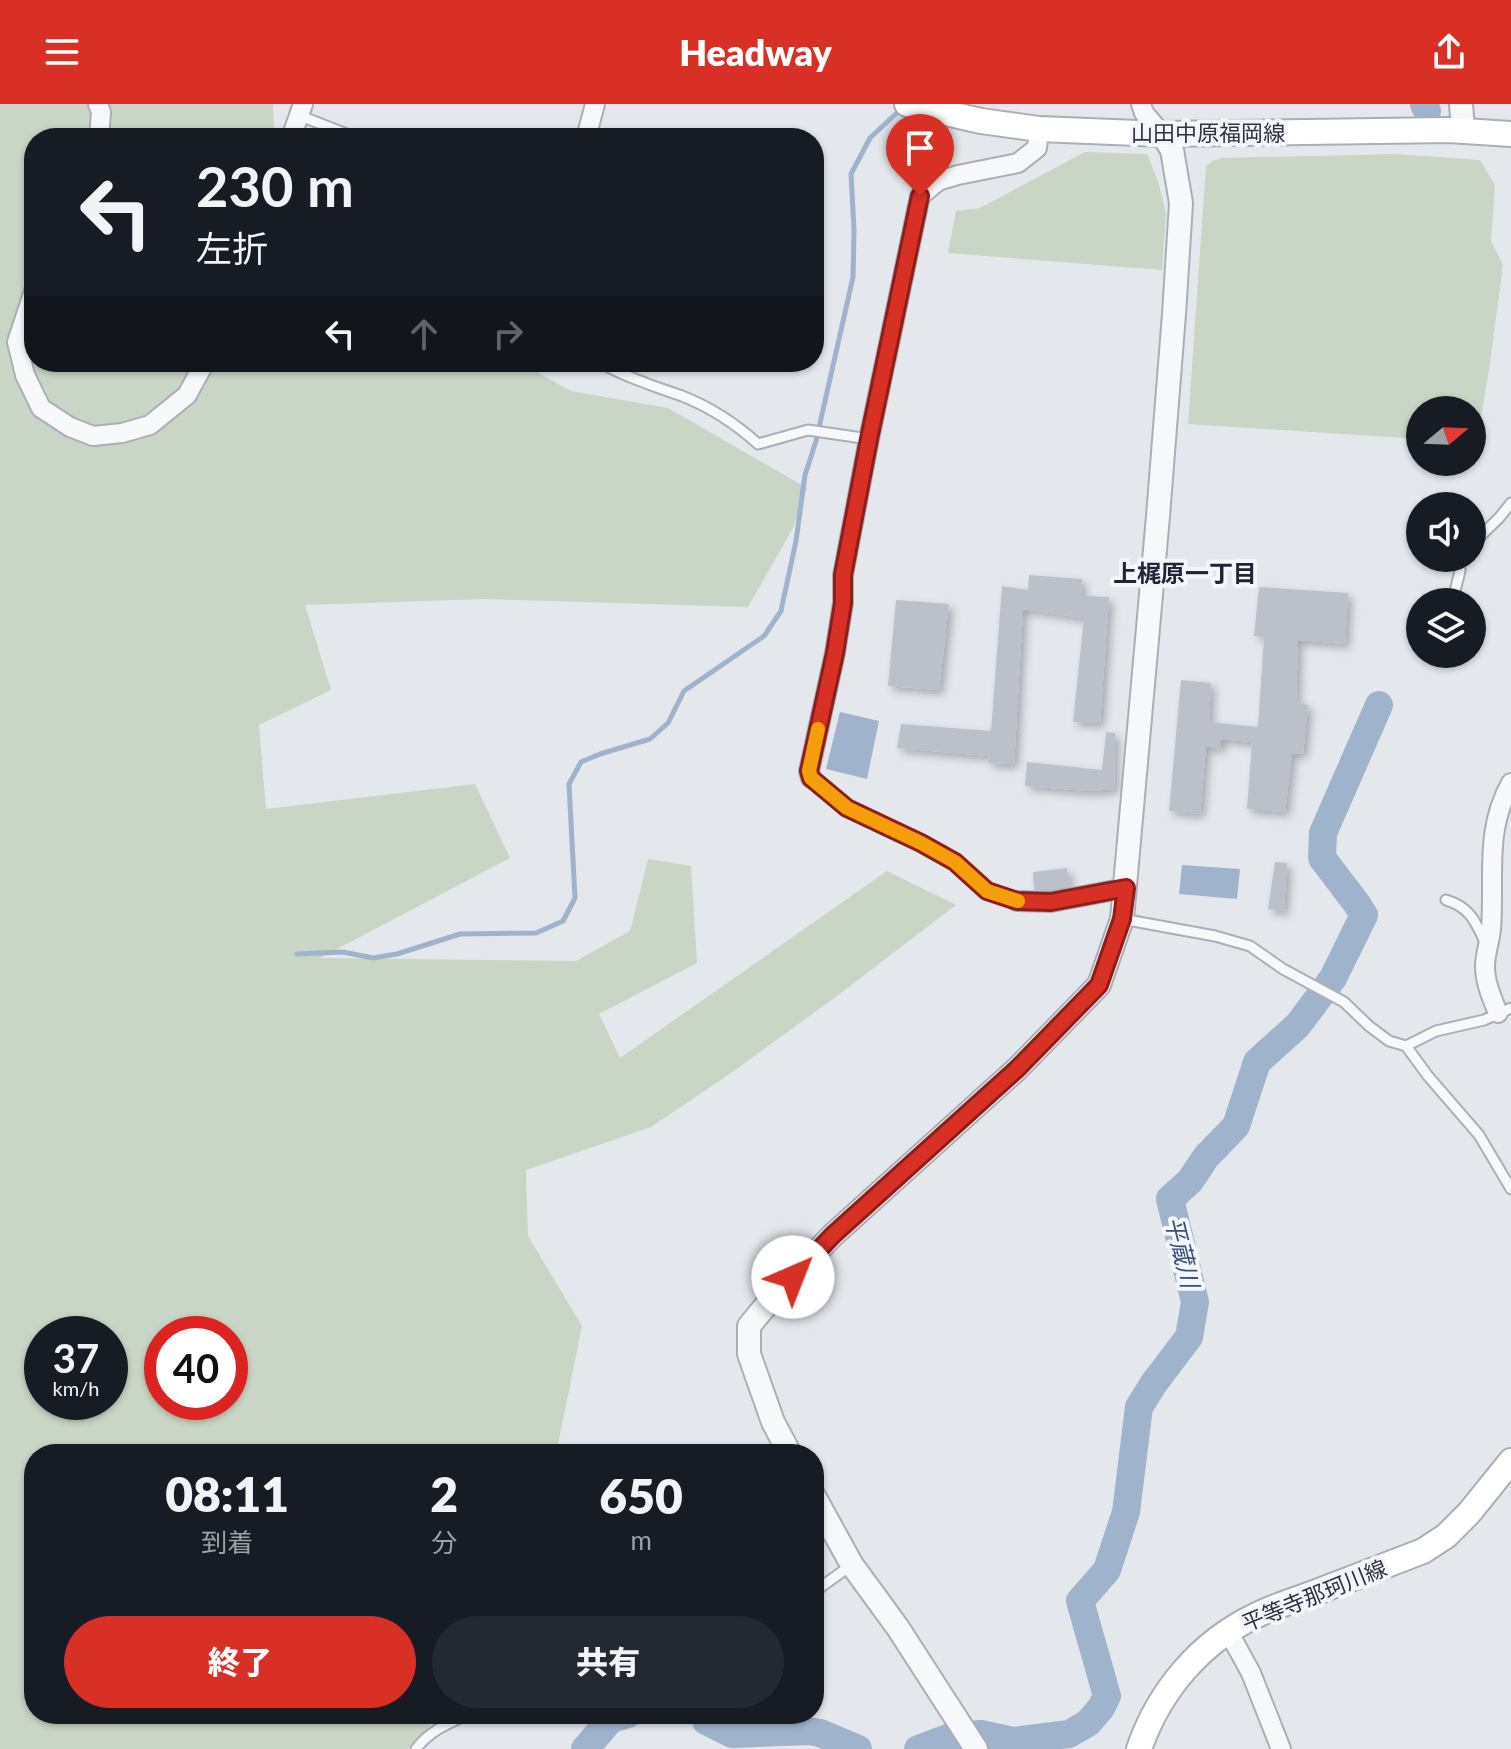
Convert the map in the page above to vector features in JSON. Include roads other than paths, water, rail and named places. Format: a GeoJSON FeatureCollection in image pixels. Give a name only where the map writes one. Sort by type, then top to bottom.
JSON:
{"type":"FeatureCollection","features":[{"type":"Feature","properties":{"kind":"main road","name":"山田中原福岡線"},"geometry":{"type":"LineString","coordinates":[[907,104],[981,121],[1039,129],[1162,134],[1394,130],[1511,134]]}},
{"type":"Feature","properties":{"kind":"main road","name":"平等寺那珂川線"},"geometry":{"type":"LineString","coordinates":[[1139,1749],[1148,1723],[1167,1691],[1199,1653],[1228,1631],[1257,1615],[1423,1551],[1446,1536],[1469,1513],[1511,1461]]}},
{"type":"Feature","properties":{"kind":"street"},"geometry":{"type":"LineString","coordinates":[[98,104],[101,112],[100,128]]}},
{"type":"Feature","properties":{"kind":"street"},"geometry":{"type":"LineString","coordinates":[[589,128],[595,104]]}},
{"type":"Feature","properties":{"kind":"street"},"geometry":{"type":"LineString","coordinates":[[785,1444],[773,1422],[749,1354],[749,1326],[833,1235],[1017,1069],[1099,985],[1122,919],[1158,516],[1181,203],[1172,150],[1144,113],[1141,104]]}},
{"type":"Feature","properties":{"kind":"street"},"geometry":{"type":"LineString","coordinates":[[1456,130],[1461,104]]}},
{"type":"Feature","properties":{"kind":"street"},"geometry":{"type":"LineString","coordinates":[[294,128],[301,109]]}},
{"type":"Feature","properties":{"kind":"street"},"geometry":{"type":"LineString","coordinates":[[811,778],[809,771],[843,603],[843,575],[920,196],[938,181],[1018,163],[1037,148],[1039,129]]}},
{"type":"Feature","properties":{"kind":"street"},"geometry":{"type":"LineString","coordinates":[[24,321],[17,342],[24,371]]}},
{"type":"Feature","properties":{"kind":"street"},"geometry":{"type":"LineString","coordinates":[[24,372],[41,408],[70,427],[93,436],[122,433],[150,425],[187,395],[200,372]]}},
{"type":"Feature","properties":{"kind":"street"},"geometry":{"type":"LineString","coordinates":[[1505,1010],[1487,981],[1485,962],[1491,927],[1494,824],[1511,783]]}},
{"type":"Feature","properties":{"kind":"street"},"geometry":{"type":"LineString","coordinates":[[1017,901],[1051,902],[1126,888]]}},
{"type":"Feature","properties":{"kind":"street"},"geometry":{"type":"LineString","coordinates":[[824,1514],[852,1565],[898,1628],[976,1749]]}},
{"type":"Feature","properties":{"kind":"street"},"geometry":{"type":"LineString","coordinates":[[1228,1631],[1251,1673],[1281,1749]]}},
{"type":"Feature","properties":{"kind":"lane"},"geometry":{"type":"LineString","coordinates":[[301,109],[338,128]]}},
{"type":"Feature","properties":{"kind":"lane"},"geometry":{"type":"LineString","coordinates":[[619,372],[714,412],[758,444],[808,430],[869,439]]}},
{"type":"Feature","properties":{"kind":"lane"},"geometry":{"type":"LineString","coordinates":[[1486,531],[1511,503]]}},
{"type":"Feature","properties":{"kind":"lane"},"geometry":{"type":"LineString","coordinates":[[811,778],[847,808],[955,862],[987,891],[1017,901]]}},
{"type":"Feature","properties":{"kind":"lane"},"geometry":{"type":"LineString","coordinates":[[1446,900],[1466,908],[1488,949]]}},
{"type":"Feature","properties":{"kind":"lane"},"geometry":{"type":"LineString","coordinates":[[1122,919],[1215,936],[1250,946],[1283,969],[1344,1002],[1389,1041],[1406,1046],[1479,1135],[1511,1189]]}},
{"type":"Feature","properties":{"kind":"lane"},"geometry":{"type":"LineString","coordinates":[[1406,1046],[1436,1031],[1484,1020],[1505,1010]]}},
{"type":"Feature","properties":{"kind":"lane"},"geometry":{"type":"LineString","coordinates":[[824,1585],[852,1565]]}},
{"type":"Feature","properties":{"kind":"lane"},"geometry":{"type":"LineString","coordinates":[[416,1749],[423,1739],[448,1724]]}},
{"type":"Feature","properties":{"kind":"water"},"geometry":{"type":"Polygon","coordinates":[[[840,712],[879,721],[867,779],[826,769],[840,712]]]}},
{"type":"Feature","properties":{"kind":"water"},"geometry":{"type":"Polygon","coordinates":[[[1182,865],[1240,869],[1237,899],[1179,894],[1182,865]]]}},
{"type":"Feature","properties":{"kind":"waterway","name":"平蔵川"},"geometry":{"type":"LineString","coordinates":[[1424,104],[1427,111]]}},
{"type":"Feature","properties":{"kind":"waterway"},"geometry":{"type":"LineString","coordinates":[[297,954],[343,952],[373,958],[397,954],[460,934],[536,933],[563,921],[575,898],[569,784],[581,762],[650,739],[668,723],[684,691],[764,636],[781,611],[796,541],[805,475],[816,441],[853,277],[851,174],[870,138],[901,109]]}},
{"type":"Feature","properties":{"kind":"waterway","name":"平蔵川"},"geometry":{"type":"LineString","coordinates":[[918,1749],[953,1736],[981,1734],[1013,1741],[1069,1734],[1088,1723],[1107,1696],[1080,1601],[1107,1570],[1126,1512],[1139,1407],[1189,1337],[1195,1302],[1170,1199],[1190,1181],[1206,1157],[1236,1126],[1257,1062],[1298,1025],[1333,978],[1364,915],[1322,858],[1323,833],[1379,705]]}},
{"type":"Feature","properties":{"kind":"waterway","name":"平蔵川"},"geometry":{"type":"LineString","coordinates":[[585,1749],[607,1724]]}},
{"type":"Feature","properties":{"kind":"waterway","name":"平蔵川"},"geometry":{"type":"LineString","coordinates":[[712,1724],[732,1734],[809,1731],[858,1749]]}},
{"type":"Feature","properties":{"kind":"district","name":"上梶原一丁目"},"geometry":{"type":"Point","coordinates":[1185,572]}}]}
